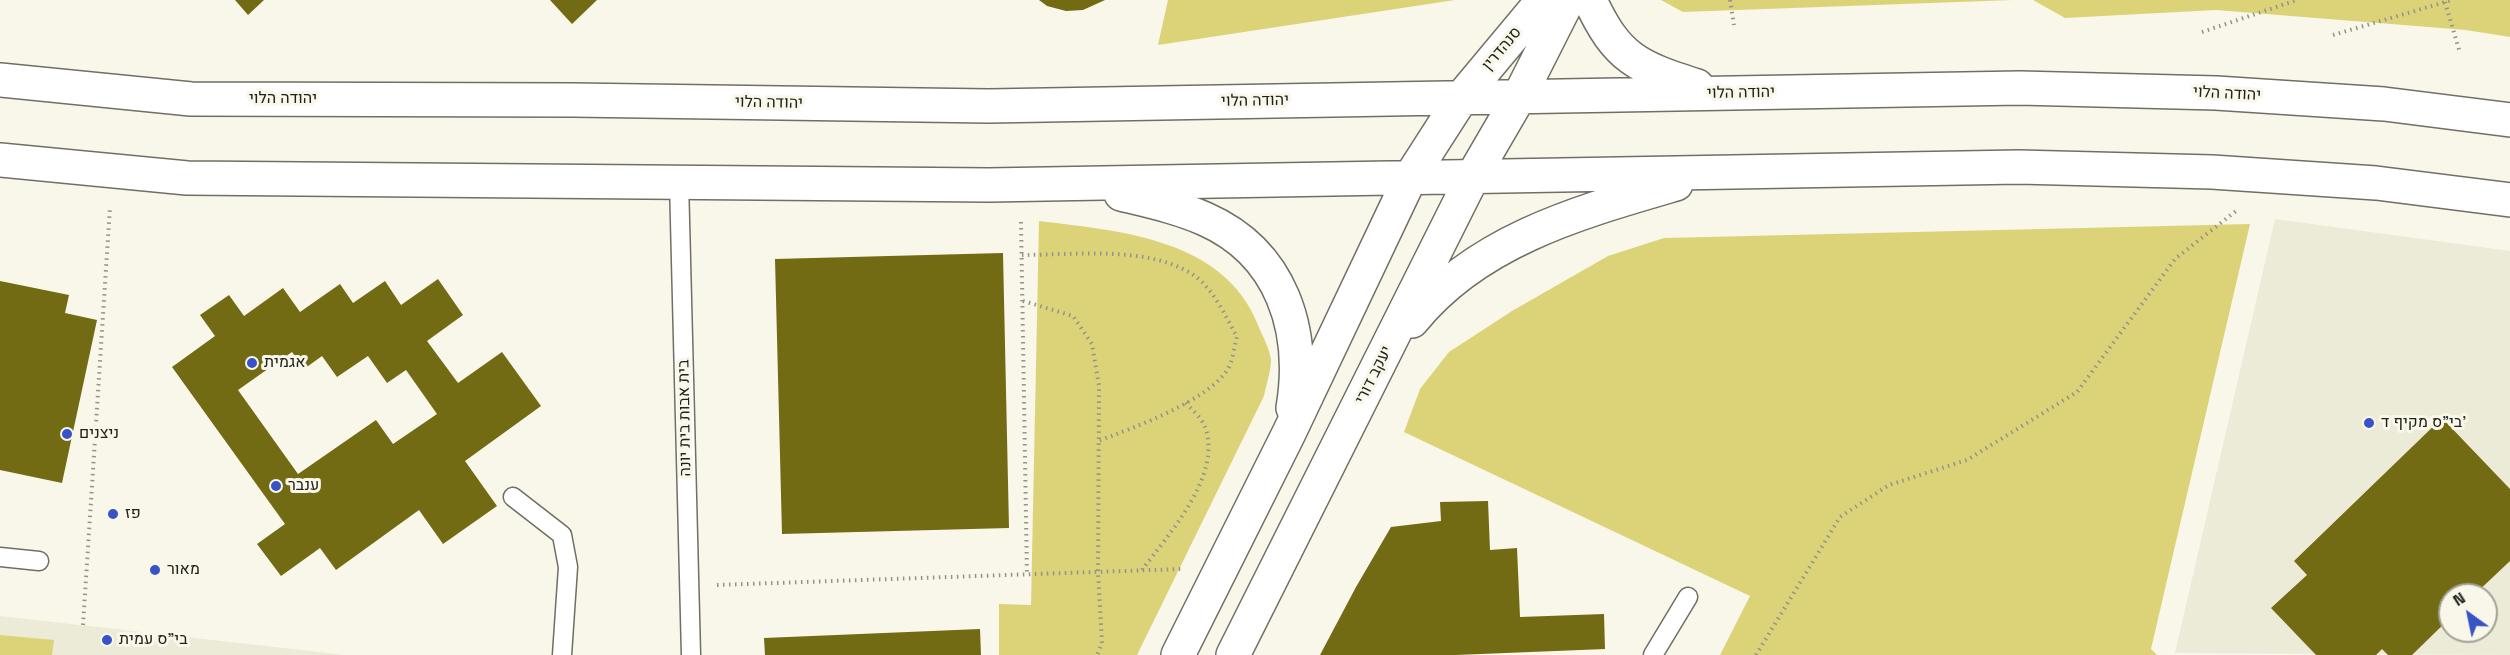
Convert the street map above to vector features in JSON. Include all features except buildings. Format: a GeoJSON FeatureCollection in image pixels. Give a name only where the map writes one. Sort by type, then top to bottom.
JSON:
{"type":"FeatureCollection","features":[{"type":"Feature","properties":{"kind":"main road","name":"סנהדרין"},"geometry":{"type":"LineString","coordinates":[[1462,97],[1543,0]]}},
{"type":"Feature","properties":{"kind":"main road","name":"סנהדרין"},"geometry":{"type":"LineString","coordinates":[[1519,97],[1568,0]]}},
{"type":"Feature","properties":{"kind":"main road"},"geometry":{"type":"LineString","coordinates":[[1590,0],[1611,40],[1623,53],[1642,66],[1722,93]]}},
{"type":"Feature","properties":{"kind":"main road","name":"יהודה הלוי"},"geometry":{"type":"LineString","coordinates":[[0,80],[191,99],[573,100],[989,106],[2020,88],[2216,93],[2385,104],[2510,120]]}},
{"type":"Feature","properties":{"kind":"main road"},"geometry":{"type":"LineString","coordinates":[[1178,655],[1289,433],[1410,178],[1462,97]]}},
{"type":"Feature","properties":{"kind":"main road","name":"יעקב דורי"},"geometry":{"type":"LineString","coordinates":[[1233,655],[1473,176],[1519,97]]}},
{"type":"Feature","properties":{"kind":"main road"},"geometry":{"type":"LineString","coordinates":[[0,160],[187,178],[1021,185],[2019,167],[2212,172],[2376,183],[2510,200]]}},
{"type":"Feature","properties":{"kind":"main road"},"geometry":{"type":"LineString","coordinates":[[1382,360],[1425,305],[1458,275],[1500,248],[1546,226],[1606,204],[1718,172]]}},
{"type":"Feature","properties":{"kind":"main road"},"geometry":{"type":"LineString","coordinates":[[1081,183],[1171,207],[1205,219],[1223,229],[1255,255],[1274,279],[1288,305],[1295,339],[1297,384],[1289,433]]}},
{"type":"Feature","properties":{"kind":"lane","name":"בית אבות בית יונה"},"geometry":{"type":"LineString","coordinates":[[679,181],[691,655]]}},
{"type":"Feature","properties":{"kind":"lane"},"geometry":{"type":"LineString","coordinates":[[513,497],[562,535],[568,567],[562,655]]}},
{"type":"Feature","properties":{"kind":"lane"},"geometry":{"type":"LineString","coordinates":[[0,557],[39,561]]}},
{"type":"Feature","properties":{"kind":"lane"},"geometry":{"type":"LineString","coordinates":[[1653,655],[1688,597]]}},
{"type":"Feature","properties":{"kind":"path"},"geometry":{"type":"LineString","coordinates":[[1730,0],[1734,25]]}},
{"type":"Feature","properties":{"kind":"path"},"geometry":{"type":"LineString","coordinates":[[2202,32],[2296,0]]}},
{"type":"Feature","properties":{"kind":"path"},"geometry":{"type":"LineString","coordinates":[[2333,35],[2452,0]]}},
{"type":"Feature","properties":{"kind":"path"},"geometry":{"type":"LineString","coordinates":[[2445,1],[2460,53]]}},
{"type":"Feature","properties":{"kind":"path"},"geometry":{"type":"LineString","coordinates":[[83,626],[112,172]]}},
{"type":"Feature","properties":{"kind":"path"},"geometry":{"type":"LineString","coordinates":[[1021,185],[1027,575]]}},
{"type":"Feature","properties":{"kind":"path"},"geometry":{"type":"LineString","coordinates":[[1756,655],[1840,517],[1889,485],[1967,460],[2077,392],[2175,259],[2240,208]]}},
{"type":"Feature","properties":{"kind":"path"},"geometry":{"type":"LineString","coordinates":[[1022,255],[1156,258],[1196,277],[1221,307],[1237,337],[1228,368],[1209,388],[1153,420],[1098,441]]}},
{"type":"Feature","properties":{"kind":"path"},"geometry":{"type":"LineString","coordinates":[[1023,301],[1073,316],[1092,344],[1098,386],[1098,572],[1102,643],[1097,655]]}},
{"type":"Feature","properties":{"kind":"path"},"geometry":{"type":"LineString","coordinates":[[1141,571],[1199,488],[1208,457],[1205,427],[1185,402]]}},
{"type":"Feature","properties":{"kind":"path"},"geometry":{"type":"LineString","coordinates":[[690,586],[1222,568]]}},
{"type":"Feature","properties":{"kind":"shaded area"},"geometry":{"type":"Polygon","coordinates":[[[1168,0],[1455,0],[1158,45],[1168,0]]]}},
{"type":"Feature","properties":{"kind":"shaded area"},"geometry":{"type":"Polygon","coordinates":[[[1661,0],[2013,0],[1683,12],[1661,0]]]}},
{"type":"Feature","properties":{"kind":"shaded area"},"geometry":{"type":"Polygon","coordinates":[[[2033,0],[2510,0],[2510,37],[2466,30],[2216,10],[2065,18],[2033,0]]]}},
{"type":"Feature","properties":{"kind":"shaded area","name":"בי\"ס מקיף ד'"},"geometry":{"type":"Polygon","coordinates":[[[2275,219],[2510,251],[2510,655],[2175,653],[2275,219]]]}},
{"type":"Feature","properties":{"kind":"shaded area"},"geometry":{"type":"Polygon","coordinates":[[[1039,221],[1134,235],[1166,244],[1195,256],[1221,273],[1242,296],[1268,347],[1271,360],[1264,396],[1137,655],[999,655],[999,604],[1031,605],[1039,221]]]}},
{"type":"Feature","properties":{"kind":"shaded area"},"geometry":{"type":"Polygon","coordinates":[[[2250,224],[2151,649],[2157,655],[1720,655],[1750,596],[1404,432],[1420,389],[1449,352],[1512,311],[1608,256],[1664,238],[2250,224]]]}},
{"type":"Feature","properties":{"kind":"shaded area","name":"בי\"ס עמית"},"geometry":{"type":"Polygon","coordinates":[[[0,616],[345,655],[0,655],[0,616]]]}},
{"type":"Feature","properties":{"kind":"shaded area"},"geometry":{"type":"Polygon","coordinates":[[[0,635],[54,640],[52,655],[0,655],[0,635]]]}},
{"type":"Feature","properties":{"kind":"place","name":"אגמית"},"geometry":{"type":"Point","coordinates":[252,363]}},
{"type":"Feature","properties":{"kind":"place","name":"בי\"ס מקיף ד'"},"geometry":{"type":"Point","coordinates":[2369,423]}},
{"type":"Feature","properties":{"kind":"place","name":"ניצנים"},"geometry":{"type":"Point","coordinates":[67,434]}},
{"type":"Feature","properties":{"kind":"place","name":"ענבר"},"geometry":{"type":"Point","coordinates":[276,486]}},
{"type":"Feature","properties":{"kind":"place","name":"פז"},"geometry":{"type":"Point","coordinates":[113,514]}},
{"type":"Feature","properties":{"kind":"place","name":"מאור"},"geometry":{"type":"Point","coordinates":[155,570]}},
{"type":"Feature","properties":{"kind":"place","name":"בי\"ס עמית"},"geometry":{"type":"Point","coordinates":[107,640]}}]}
